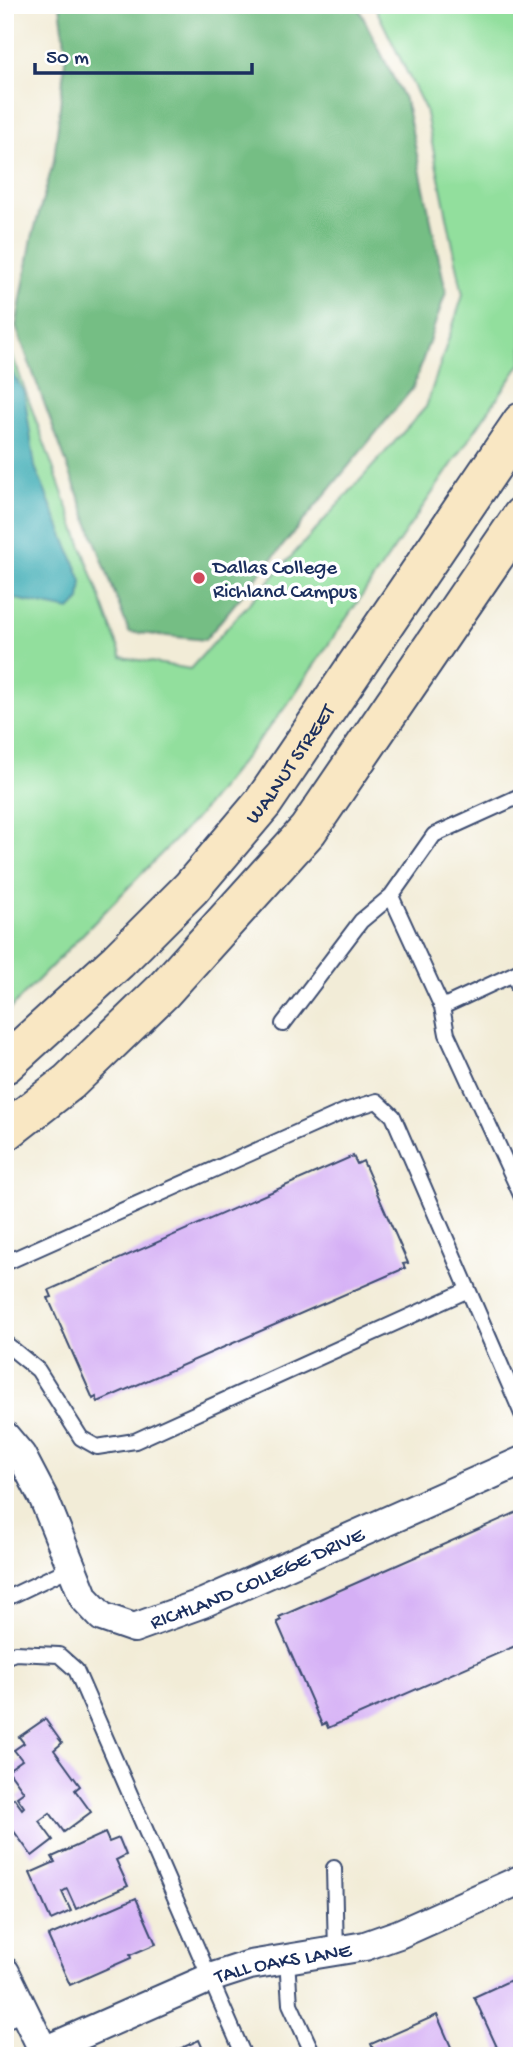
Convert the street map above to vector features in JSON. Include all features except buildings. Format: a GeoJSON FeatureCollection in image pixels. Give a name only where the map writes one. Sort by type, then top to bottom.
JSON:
{"type":"FeatureCollection","features":[{"type":"Feature","properties":{"kind":"main road","name":"WALNUT STREET"},"geometry":{"type":"LineString","coordinates":[[5,1064],[50,1026],[182,897],[263,803],[522,422]]}},
{"type":"Feature","properties":{"kind":"main road"},"geometry":{"type":"LineString","coordinates":[[5,1132],[69,1082],[162,992],[308,830],[522,516]]}},
{"type":"Feature","properties":{"kind":"street","name":"RICHLAND COLLEGE DRIVE"},"geometry":{"type":"LineString","coordinates":[[5,1436],[21,1455],[44,1499],[70,1569],[84,1598],[102,1617],[134,1628],[203,1603],[522,1461]]}},
{"type":"Feature","properties":{"kind":"street","name":"TALL OAKS LANE"},"geometry":{"type":"LineString","coordinates":[[45,2053],[210,1978],[250,1965],[336,1953],[400,1934],[522,1879]]}},
{"type":"Feature","properties":{"kind":"street"},"geometry":{"type":"LineString","coordinates":[[5,1972],[15,2017],[45,2053]]}},
{"type":"Feature","properties":{"kind":"lane"},"geometry":{"type":"LineString","coordinates":[[283,1024],[361,921],[391,896],[434,835],[522,795]]}},
{"type":"Feature","properties":{"kind":"lane"},"geometry":{"type":"LineString","coordinates":[[391,896],[442,1007],[447,1034],[522,1197]]}},
{"type":"Feature","properties":{"kind":"lane"},"geometry":{"type":"LineString","coordinates":[[442,1007],[518,972],[522,996]]}},
{"type":"Feature","properties":{"kind":"lane"},"geometry":{"type":"LineString","coordinates":[[5,1263],[345,1111],[377,1101],[393,1116],[522,1414]]}},
{"type":"Feature","properties":{"kind":"lane"},"geometry":{"type":"LineString","coordinates":[[5,1342],[38,1370],[81,1438],[97,1447],[135,1441],[468,1290]]}},
{"type":"Feature","properties":{"kind":"lane"},"geometry":{"type":"LineString","coordinates":[[5,1598],[70,1569]]}},
{"type":"Feature","properties":{"kind":"lane"},"geometry":{"type":"LineString","coordinates":[[5,1657],[15,1653],[59,1655],[76,1670],[244,2056]]}},
{"type":"Feature","properties":{"kind":"lane"},"geometry":{"type":"LineString","coordinates":[[334,1868],[336,1953]]}},
{"type":"Feature","properties":{"kind":"lane"},"geometry":{"type":"LineString","coordinates":[[287,1959],[290,2004],[314,2056]]}},
{"type":"Feature","properties":{"kind":"green space"},"geometry":{"type":"Polygon","coordinates":[[[60,5],[357,5],[406,103],[446,292],[413,388],[205,640],[129,632],[16,327],[32,238],[54,160],[66,52],[60,5]]]}},
{"type":"Feature","properties":{"kind":"green space"},"geometry":{"type":"Polygon","coordinates":[[[374,5],[522,5],[522,362],[287,705],[198,816],[5,1014],[5,335],[122,657],[190,669],[426,407],[463,295],[425,109],[374,5]]]}},
{"type":"Feature","properties":{"kind":"water"},"geometry":{"type":"Polygon","coordinates":[[[5,369],[10,369],[24,392],[35,467],[82,581],[80,600],[70,610],[5,597],[5,369]]]}},
{"type":"Feature","properties":{"kind":"place","name":"Dallas College Richland Campus"},"geometry":{"type":"Point","coordinates":[199,578]}}]}
